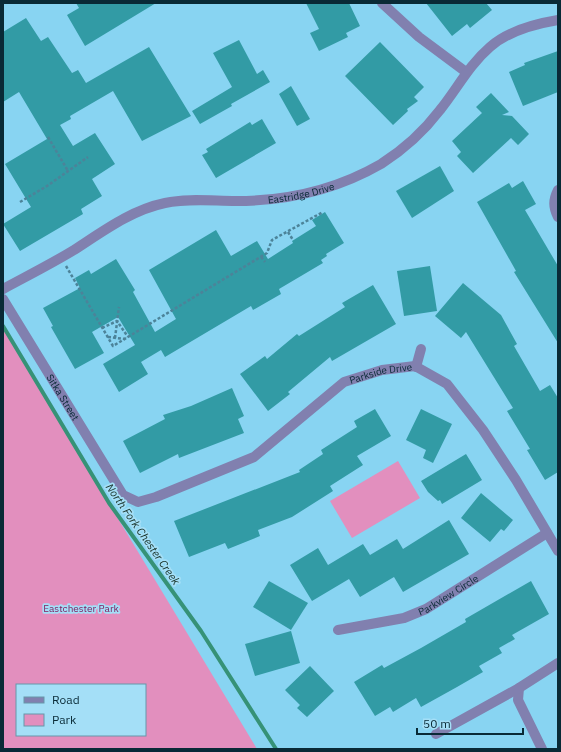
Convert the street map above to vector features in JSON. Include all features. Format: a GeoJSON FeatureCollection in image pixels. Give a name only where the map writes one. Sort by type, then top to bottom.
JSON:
{"type":"FeatureCollection","features":[{"type":"Feature","properties":{"kind":"street"},"geometry":{"type":"LineString","coordinates":[[382,3],[419,37],[466,72]]}},
{"type":"Feature","properties":{"kind":"street","name":"Eastridge Drive"},"geometry":{"type":"LineString","coordinates":[[3,289],[61,257],[125,218],[164,203],[257,201],[291,198],[349,180],[382,163],[415,139],[440,110],[466,72],[490,46],[517,31],[541,23],[558,20]]}},
{"type":"Feature","properties":{"kind":"street"},"geometry":{"type":"LineString","coordinates":[[558,190],[554,199],[554,209],[558,217]]}},
{"type":"Feature","properties":{"kind":"street","name":"Sitka Street"},"geometry":{"type":"LineString","coordinates":[[3,299],[123,495]]}},
{"type":"Feature","properties":{"kind":"street"},"geometry":{"type":"LineString","coordinates":[[416,367],[421,349]]}},
{"type":"Feature","properties":{"kind":"street","name":"Parkside Drive"},"geometry":{"type":"LineString","coordinates":[[123,495],[138,502],[156,497],[254,457],[344,382],[382,370],[416,367],[447,384],[483,430],[516,480],[558,551]]}},
{"type":"Feature","properties":{"kind":"street","name":"Parkview Circle"},"geometry":{"type":"LineString","coordinates":[[338,630],[404,618],[426,609],[547,533]]}},
{"type":"Feature","properties":{"kind":"street"},"geometry":{"type":"LineString","coordinates":[[436,734],[519,688],[558,663]]}},
{"type":"Feature","properties":{"kind":"street"},"geometry":{"type":"LineString","coordinates":[[519,688],[518,700],[542,749]]}},
{"type":"Feature","properties":{"kind":"path"},"geometry":{"type":"LineString","coordinates":[[48,137],[68,171]]}},
{"type":"Feature","properties":{"kind":"path"},"geometry":{"type":"LineString","coordinates":[[20,202],[47,186],[88,157]]}},
{"type":"Feature","properties":{"kind":"path"},"geometry":{"type":"LineString","coordinates":[[61,257],[113,346],[261,257],[267,253],[272,240],[323,212]]}},
{"type":"Feature","properties":{"kind":"path"},"geometry":{"type":"LineString","coordinates":[[288,232],[293,240]]}},
{"type":"Feature","properties":{"kind":"path"},"geometry":{"type":"LineString","coordinates":[[261,257],[264,262]]}},
{"type":"Feature","properties":{"kind":"path"},"geometry":{"type":"LineString","coordinates":[[115,338],[119,307]]}},
{"type":"Feature","properties":{"kind":"path"},"geometry":{"type":"LineString","coordinates":[[102,328],[117,321]]}},
{"type":"Feature","properties":{"kind":"path"},"geometry":{"type":"LineString","coordinates":[[117,321],[127,338]]}},
{"type":"Feature","properties":{"kind":"path"},"geometry":{"type":"LineString","coordinates":[[107,337],[127,338]]}},
{"type":"Feature","properties":{"kind":"green space","name":"Eastchester Park"},"geometry":{"type":"Polygon","coordinates":[[[3,328],[257,749],[3,749],[3,328]]]}},
{"type":"Feature","properties":{"kind":"green space"},"geometry":{"type":"Polygon","coordinates":[[[398,461],[420,498],[352,538],[330,501],[398,461]]]}},
{"type":"Feature","properties":{"kind":"building"},"geometry":{"type":"Polygon","coordinates":[[[76,3],[156,3],[85,46],[67,15],[79,8],[76,3]]]}},
{"type":"Feature","properties":{"kind":"building"},"geometry":{"type":"Polygon","coordinates":[[[306,3],[349,3],[360,26],[346,33],[348,37],[319,51],[310,33],[319,29],[306,3]]]}},
{"type":"Feature","properties":{"kind":"building"},"geometry":{"type":"Polygon","coordinates":[[[426,3],[486,3],[492,10],[470,28],[467,24],[452,36],[426,3]]]}},
{"type":"Feature","properties":{"kind":"building"},"geometry":{"type":"Polygon","coordinates":[[[26,18],[41,41],[48,37],[72,73],[78,70],[86,83],[149,47],[191,116],[142,141],[113,91],[70,116],[71,119],[60,125],[73,146],[95,133],[115,164],[92,179],[102,196],[81,209],[83,214],[20,251],[3,224],[31,207],[5,164],[47,139],[19,92],[3,102],[3,32],[26,18]]]}},
{"type":"Feature","properties":{"kind":"building"},"geometry":{"type":"Polygon","coordinates":[[[239,40],[257,74],[263,70],[270,82],[231,104],[232,106],[200,124],[192,111],[232,87],[213,53],[239,40]]]}},
{"type":"Feature","properties":{"kind":"building"},"geometry":{"type":"Polygon","coordinates":[[[380,42],[424,87],[414,97],[418,101],[407,109],[408,111],[393,125],[345,76],[380,42]]]}},
{"type":"Feature","properties":{"kind":"building"},"geometry":{"type":"Polygon","coordinates":[[[558,51],[558,92],[523,106],[509,72],[525,65],[524,63],[558,51]]]}},
{"type":"Feature","properties":{"kind":"building"},"geometry":{"type":"Polygon","coordinates":[[[291,86],[310,119],[297,126],[279,94],[291,86]]]}},
{"type":"Feature","properties":{"kind":"building"},"geometry":{"type":"Polygon","coordinates":[[[491,93],[509,112],[502,115],[512,116],[529,134],[518,145],[511,138],[473,173],[457,156],[461,152],[452,141],[482,113],[476,107],[491,93]]]}},
{"type":"Feature","properties":{"kind":"building"},"geometry":{"type":"Polygon","coordinates":[[[262,119],[276,143],[216,178],[202,155],[208,152],[206,149],[250,122],[252,125],[262,119]]]}},
{"type":"Feature","properties":{"kind":"building"},"geometry":{"type":"Polygon","coordinates":[[[440,166],[454,191],[412,218],[396,191],[440,166]]]}},
{"type":"Feature","properties":{"kind":"building"},"geometry":{"type":"Polygon","coordinates":[[[523,181],[536,204],[525,210],[558,266],[558,343],[514,272],[516,271],[477,202],[509,183],[512,188],[523,181]]]}},
{"type":"Feature","properties":{"kind":"building"},"geometry":{"type":"Polygon","coordinates":[[[325,212],[344,243],[326,254],[327,256],[321,260],[323,263],[279,289],[281,294],[253,310],[251,306],[165,357],[161,350],[141,362],[148,374],[119,392],[103,364],[135,345],[118,317],[92,332],[104,353],[75,369],[51,327],[53,326],[43,308],[80,288],[75,278],[89,270],[91,274],[116,259],[135,290],[133,292],[155,332],[176,319],[149,270],[216,230],[231,256],[257,241],[268,259],[293,243],[292,241],[316,226],[312,220],[325,212]]]}},
{"type":"Feature","properties":{"kind":"building"},"geometry":{"type":"Polygon","coordinates":[[[430,266],[437,311],[404,316],[397,271],[430,266]]]}},
{"type":"Feature","properties":{"kind":"building"},"geometry":{"type":"Polygon","coordinates":[[[463,283],[501,315],[517,344],[514,346],[540,391],[550,385],[558,398],[558,472],[545,480],[527,450],[530,449],[507,411],[513,408],[466,332],[461,338],[435,316],[463,283]]]}},
{"type":"Feature","properties":{"kind":"building"},"geometry":{"type":"Polygon","coordinates":[[[373,285],[396,324],[332,361],[330,357],[288,392],[290,394],[268,411],[240,374],[265,356],[267,359],[297,334],[299,336],[345,307],[342,303],[373,285]]]}},
{"type":"Feature","properties":{"kind":"building"},"geometry":{"type":"Polygon","coordinates":[[[232,388],[244,416],[238,419],[244,433],[179,458],[178,454],[140,473],[123,441],[165,419],[163,415],[191,406],[232,388]]]}},
{"type":"Feature","properties":{"kind":"building"},"geometry":{"type":"Polygon","coordinates":[[[375,409],[391,436],[357,456],[363,465],[330,486],[333,491],[292,517],[258,530],[260,536],[228,549],[225,543],[189,557],[174,521],[300,472],[299,470],[323,454],[321,450],[357,427],[354,421],[375,409]]]}},
{"type":"Feature","properties":{"kind":"building"},"geometry":{"type":"Polygon","coordinates":[[[421,409],[452,424],[433,463],[423,458],[426,450],[406,440],[421,409]]]}},
{"type":"Feature","properties":{"kind":"building"},"geometry":{"type":"Polygon","coordinates":[[[466,454],[482,480],[442,504],[440,500],[438,501],[428,492],[421,481],[466,454]]]}},
{"type":"Feature","properties":{"kind":"building"},"geometry":{"type":"Polygon","coordinates":[[[481,493],[513,520],[504,531],[501,529],[490,542],[461,518],[481,493]]]}},
{"type":"Feature","properties":{"kind":"building"},"geometry":{"type":"Polygon","coordinates":[[[449,520],[469,554],[403,592],[394,577],[360,597],[349,579],[312,601],[290,565],[318,548],[328,565],[363,544],[370,555],[397,539],[403,549],[449,520]]]}},
{"type":"Feature","properties":{"kind":"building"},"geometry":{"type":"Polygon","coordinates":[[[269,581],[308,603],[291,630],[253,607],[269,581]]]}},
{"type":"Feature","properties":{"kind":"building"},"geometry":{"type":"Polygon","coordinates":[[[531,581],[549,614],[512,635],[515,639],[499,648],[502,653],[479,666],[483,672],[421,707],[416,698],[393,712],[390,707],[375,716],[354,682],[382,665],[384,668],[421,648],[466,622],[465,619],[531,581]]]}},
{"type":"Feature","properties":{"kind":"building"},"geometry":{"type":"Polygon","coordinates":[[[291,631],[300,663],[255,676],[245,644],[291,631]]]}},
{"type":"Feature","properties":{"kind":"building"},"geometry":{"type":"Polygon","coordinates":[[[310,666],[334,691],[307,717],[297,708],[300,705],[285,690],[310,666]]]}},
{"type":"Feature","properties":{"kind":"waterway","name":"North Fork Chester Creek"},"geometry":{"type":"LineString","coordinates":[[3,326],[109,503],[201,631],[276,749]]}}]}
